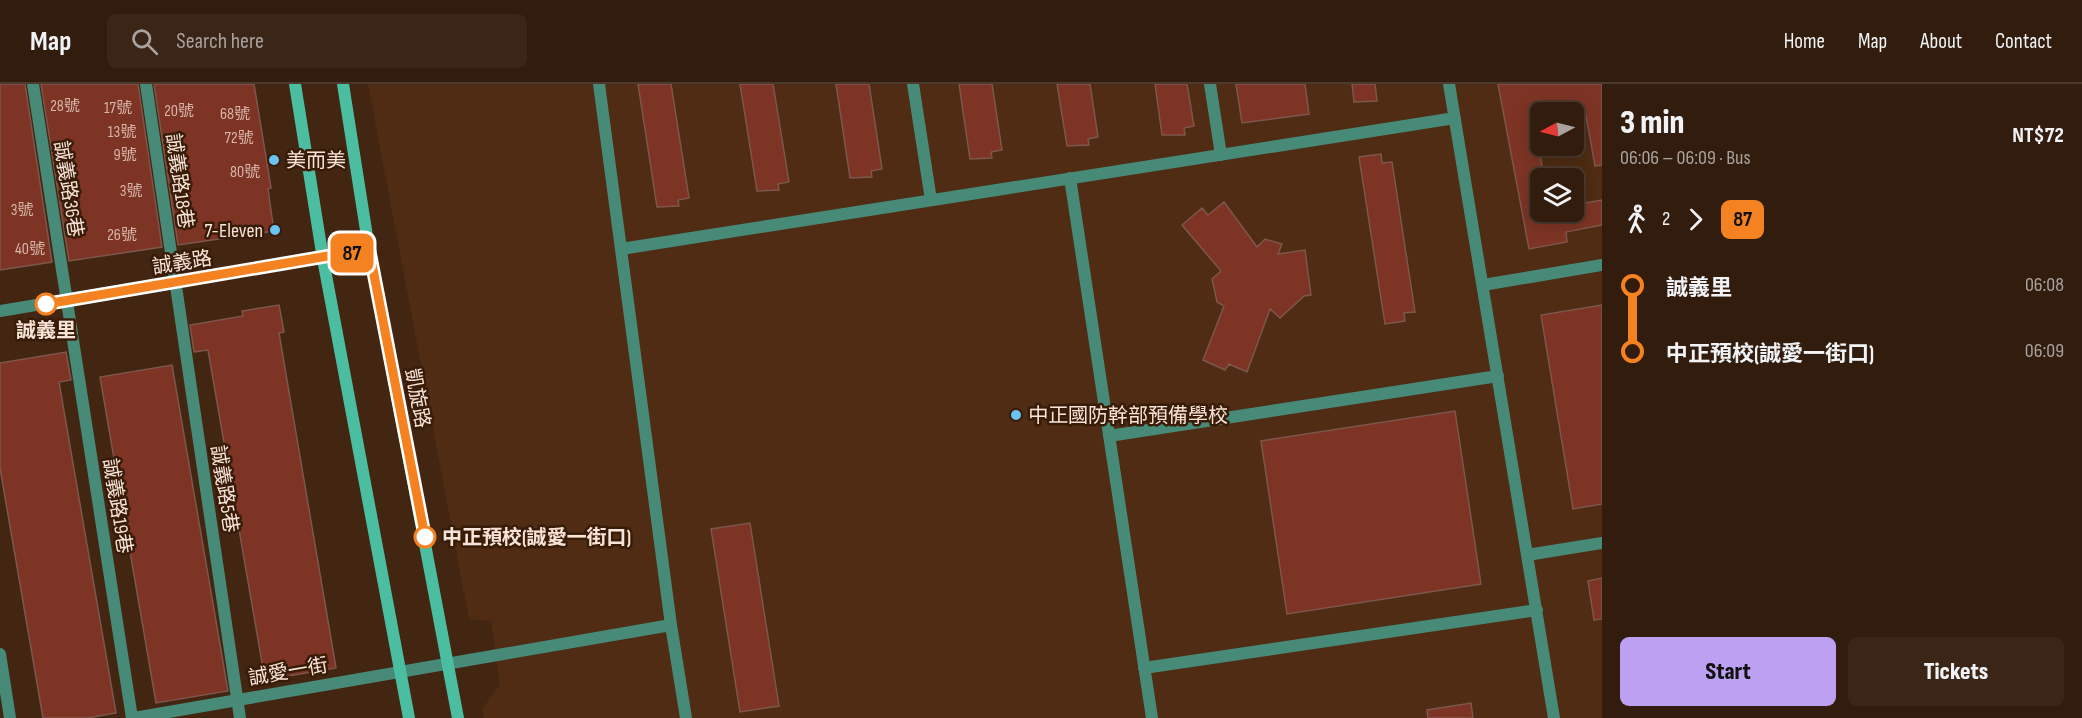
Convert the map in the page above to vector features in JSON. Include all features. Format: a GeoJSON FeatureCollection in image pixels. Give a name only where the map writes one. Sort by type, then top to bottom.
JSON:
{"type":"FeatureCollection","features":[{"type":"Feature","properties":{"kind":"street","name":"誠義路36巷"},"geometry":{"type":"LineString","coordinates":[[33,84],[66,301]]}},
{"type":"Feature","properties":{"kind":"street","name":"誠義路18巷"},"geometry":{"type":"LineString","coordinates":[[146,84],[175,284]]}},
{"type":"Feature","properties":{"kind":"street"},"geometry":{"type":"LineString","coordinates":[[295,84],[323,259],[409,718]]}},
{"type":"Feature","properties":{"kind":"street","name":"凱旋路"},"geometry":{"type":"LineString","coordinates":[[343,84],[369,249],[458,718]]}},
{"type":"Feature","properties":{"kind":"street"},"geometry":{"type":"LineString","coordinates":[[599,84],[671,625],[686,718]]}},
{"type":"Feature","properties":{"kind":"street"},"geometry":{"type":"LineString","coordinates":[[913,84],[931,200]]}},
{"type":"Feature","properties":{"kind":"street"},"geometry":{"type":"LineString","coordinates":[[1210,84],[1221,154]]}},
{"type":"Feature","properties":{"kind":"street"},"geometry":{"type":"LineString","coordinates":[[1449,84],[1554,718]]}},
{"type":"Feature","properties":{"kind":"street"},"geometry":{"type":"LineString","coordinates":[[621,249],[1455,118]]}},
{"type":"Feature","properties":{"kind":"street"},"geometry":{"type":"LineString","coordinates":[[1070,178],[1152,718]]}},
{"type":"Feature","properties":{"kind":"street","name":"誠義路"},"geometry":{"type":"LineString","coordinates":[[0,311],[175,284],[369,249]]}},
{"type":"Feature","properties":{"kind":"street"},"geometry":{"type":"LineString","coordinates":[[1483,285],[1602,265]]}},
{"type":"Feature","properties":{"kind":"street","name":"誠義路5巷"},"geometry":{"type":"LineString","coordinates":[[175,284],[240,718]]}},
{"type":"Feature","properties":{"kind":"street","name":"誠義路19巷"},"geometry":{"type":"LineString","coordinates":[[66,301],[133,718]]}},
{"type":"Feature","properties":{"kind":"street"},"geometry":{"type":"LineString","coordinates":[[1109,436],[1498,376]]}},
{"type":"Feature","properties":{"kind":"street"},"geometry":{"type":"LineString","coordinates":[[1527,555],[1602,543]]}},
{"type":"Feature","properties":{"kind":"street"},"geometry":{"type":"LineString","coordinates":[[1144,668],[1537,610]]}},
{"type":"Feature","properties":{"kind":"street","name":"誠愛一街"},"geometry":{"type":"LineString","coordinates":[[133,718],[671,625]]}},
{"type":"Feature","properties":{"kind":"street"},"geometry":{"type":"LineString","coordinates":[[0,654],[10,718]]}},
{"type":"Feature","properties":{"kind":"shaded area","name":"中正國防幹部預備學校"},"geometry":{"type":"Polygon","coordinates":[[[368,84],[1602,84],[1602,718],[484,718],[482,709],[500,685],[491,621],[469,619],[368,84]]]}},
{"type":"Feature","properties":{"kind":"building"},"geometry":{"type":"Polygon","coordinates":[[[0,84],[25,84],[52,262],[0,270],[0,84]]]}},
{"type":"Feature","properties":{"kind":"building"},"geometry":{"type":"Polygon","coordinates":[[[41,84],[138,84],[162,247],[69,261],[41,84]]]}},
{"type":"Feature","properties":{"kind":"building"},"geometry":{"type":"Polygon","coordinates":[[[154,84],[254,84],[271,188],[268,189],[274,231],[178,245],[154,84]]]}},
{"type":"Feature","properties":{"kind":"building"},"geometry":{"type":"Polygon","coordinates":[[[638,84],[671,84],[689,198],[678,200],[679,206],[657,207],[638,84]]]}},
{"type":"Feature","properties":{"kind":"building"},"geometry":{"type":"Polygon","coordinates":[[[740,84],[773,84],[789,182],[778,184],[779,190],[757,191],[740,84]]]}},
{"type":"Feature","properties":{"kind":"building"},"geometry":{"type":"Polygon","coordinates":[[[836,84],[869,84],[882,169],[871,171],[872,177],[850,178],[836,84]]]}},
{"type":"Feature","properties":{"kind":"building"},"geometry":{"type":"Polygon","coordinates":[[[959,84],[992,84],[1002,150],[991,152],[992,158],[970,159],[959,84]]]}},
{"type":"Feature","properties":{"kind":"building"},"geometry":{"type":"Polygon","coordinates":[[[1057,84],[1090,84],[1098,137],[1088,139],[1089,145],[1067,146],[1057,84]]]}},
{"type":"Feature","properties":{"kind":"building"},"geometry":{"type":"Polygon","coordinates":[[[1155,84],[1187,84],[1194,126],[1184,128],[1185,135],[1162,135],[1155,84]]]}},
{"type":"Feature","properties":{"kind":"building"},"geometry":{"type":"Polygon","coordinates":[[[1236,84],[1305,84],[1309,114],[1242,123],[1236,84]]]}},
{"type":"Feature","properties":{"kind":"building"},"geometry":{"type":"Polygon","coordinates":[[[1352,84],[1375,84],[1377,101],[1354,102],[1352,84]]]}},
{"type":"Feature","properties":{"kind":"building"},"geometry":{"type":"Polygon","coordinates":[[[1498,84],[1602,84],[1602,165],[1595,166],[1586,116],[1584,116],[1584,102],[1530,102],[1530,156],[1540,156],[1542,168],[1530,168],[1530,222],[1584,222],[1584,203],[1602,200],[1602,225],[1566,232],[1567,242],[1529,249],[1498,84]]]}},
{"type":"Feature","properties":{"kind":"building"},"geometry":{"type":"Polygon","coordinates":[[[1381,154],[1382,163],[1392,162],[1415,312],[1404,313],[1405,321],[1385,324],[1359,157],[1381,154]]]}},
{"type":"Feature","properties":{"kind":"building"},"geometry":{"type":"Polygon","coordinates":[[[1224,202],[1257,247],[1265,239],[1282,244],[1278,254],[1305,250],[1311,295],[1304,296],[1280,318],[1270,309],[1247,372],[1229,364],[1225,370],[1203,360],[1224,306],[1217,302],[1212,279],[1221,271],[1182,225],[1202,208],[1208,215],[1224,202]]]}},
{"type":"Feature","properties":{"kind":"building"},"geometry":{"type":"Polygon","coordinates":[[[279,305],[284,332],[279,333],[336,668],[265,680],[208,350],[194,352],[190,325],[243,316],[242,311],[279,305]]]}},
{"type":"Feature","properties":{"kind":"building"},"geometry":{"type":"Polygon","coordinates":[[[1602,305],[1602,504],[1573,509],[1541,315],[1602,305]]]}},
{"type":"Feature","properties":{"kind":"building"},"geometry":{"type":"Polygon","coordinates":[[[66,352],[71,380],[59,382],[116,713],[87,718],[43,718],[0,468],[0,363],[66,352]]]}},
{"type":"Feature","properties":{"kind":"building"},"geometry":{"type":"Polygon","coordinates":[[[172,365],[228,691],[156,703],[100,377],[172,365]]]}},
{"type":"Feature","properties":{"kind":"building"},"geometry":{"type":"Polygon","coordinates":[[[1455,411],[1481,584],[1287,614],[1261,441],[1455,411]]]}},
{"type":"Feature","properties":{"kind":"building"},"geometry":{"type":"Polygon","coordinates":[[[750,523],[779,706],[740,712],[711,529],[750,523]]]}},
{"type":"Feature","properties":{"kind":"building"},"geometry":{"type":"Polygon","coordinates":[[[1602,578],[1602,619],[1594,620],[1588,581],[1602,578]]]}},
{"type":"Feature","properties":{"kind":"building"},"geometry":{"type":"Polygon","coordinates":[[[1471,703],[1473,718],[1428,718],[1427,710],[1471,703]]]}},
{"type":"Feature","properties":{"kind":"bus line","name":"87"},"geometry":{"type":"LineString","coordinates":[[46,304],[323,259],[369,249],[425,537]]}},
{"type":"Feature","properties":{"kind":"place","name":"美而美"},"geometry":{"type":"Point","coordinates":[274,160]}},
{"type":"Feature","properties":{"kind":"place","name":"7-Eleven"},"geometry":{"type":"Point","coordinates":[275,230]}},
{"type":"Feature","properties":{"kind":"place","name":"誠義里"},"geometry":{"type":"Point","coordinates":[46,304]}},
{"type":"Feature","properties":{"kind":"place","name":"中正國防幹部預備學校"},"geometry":{"type":"Point","coordinates":[1016,415]}},
{"type":"Feature","properties":{"kind":"place","name":"中正預校(誠愛一街口)"},"geometry":{"type":"Point","coordinates":[425,537]}}]}
